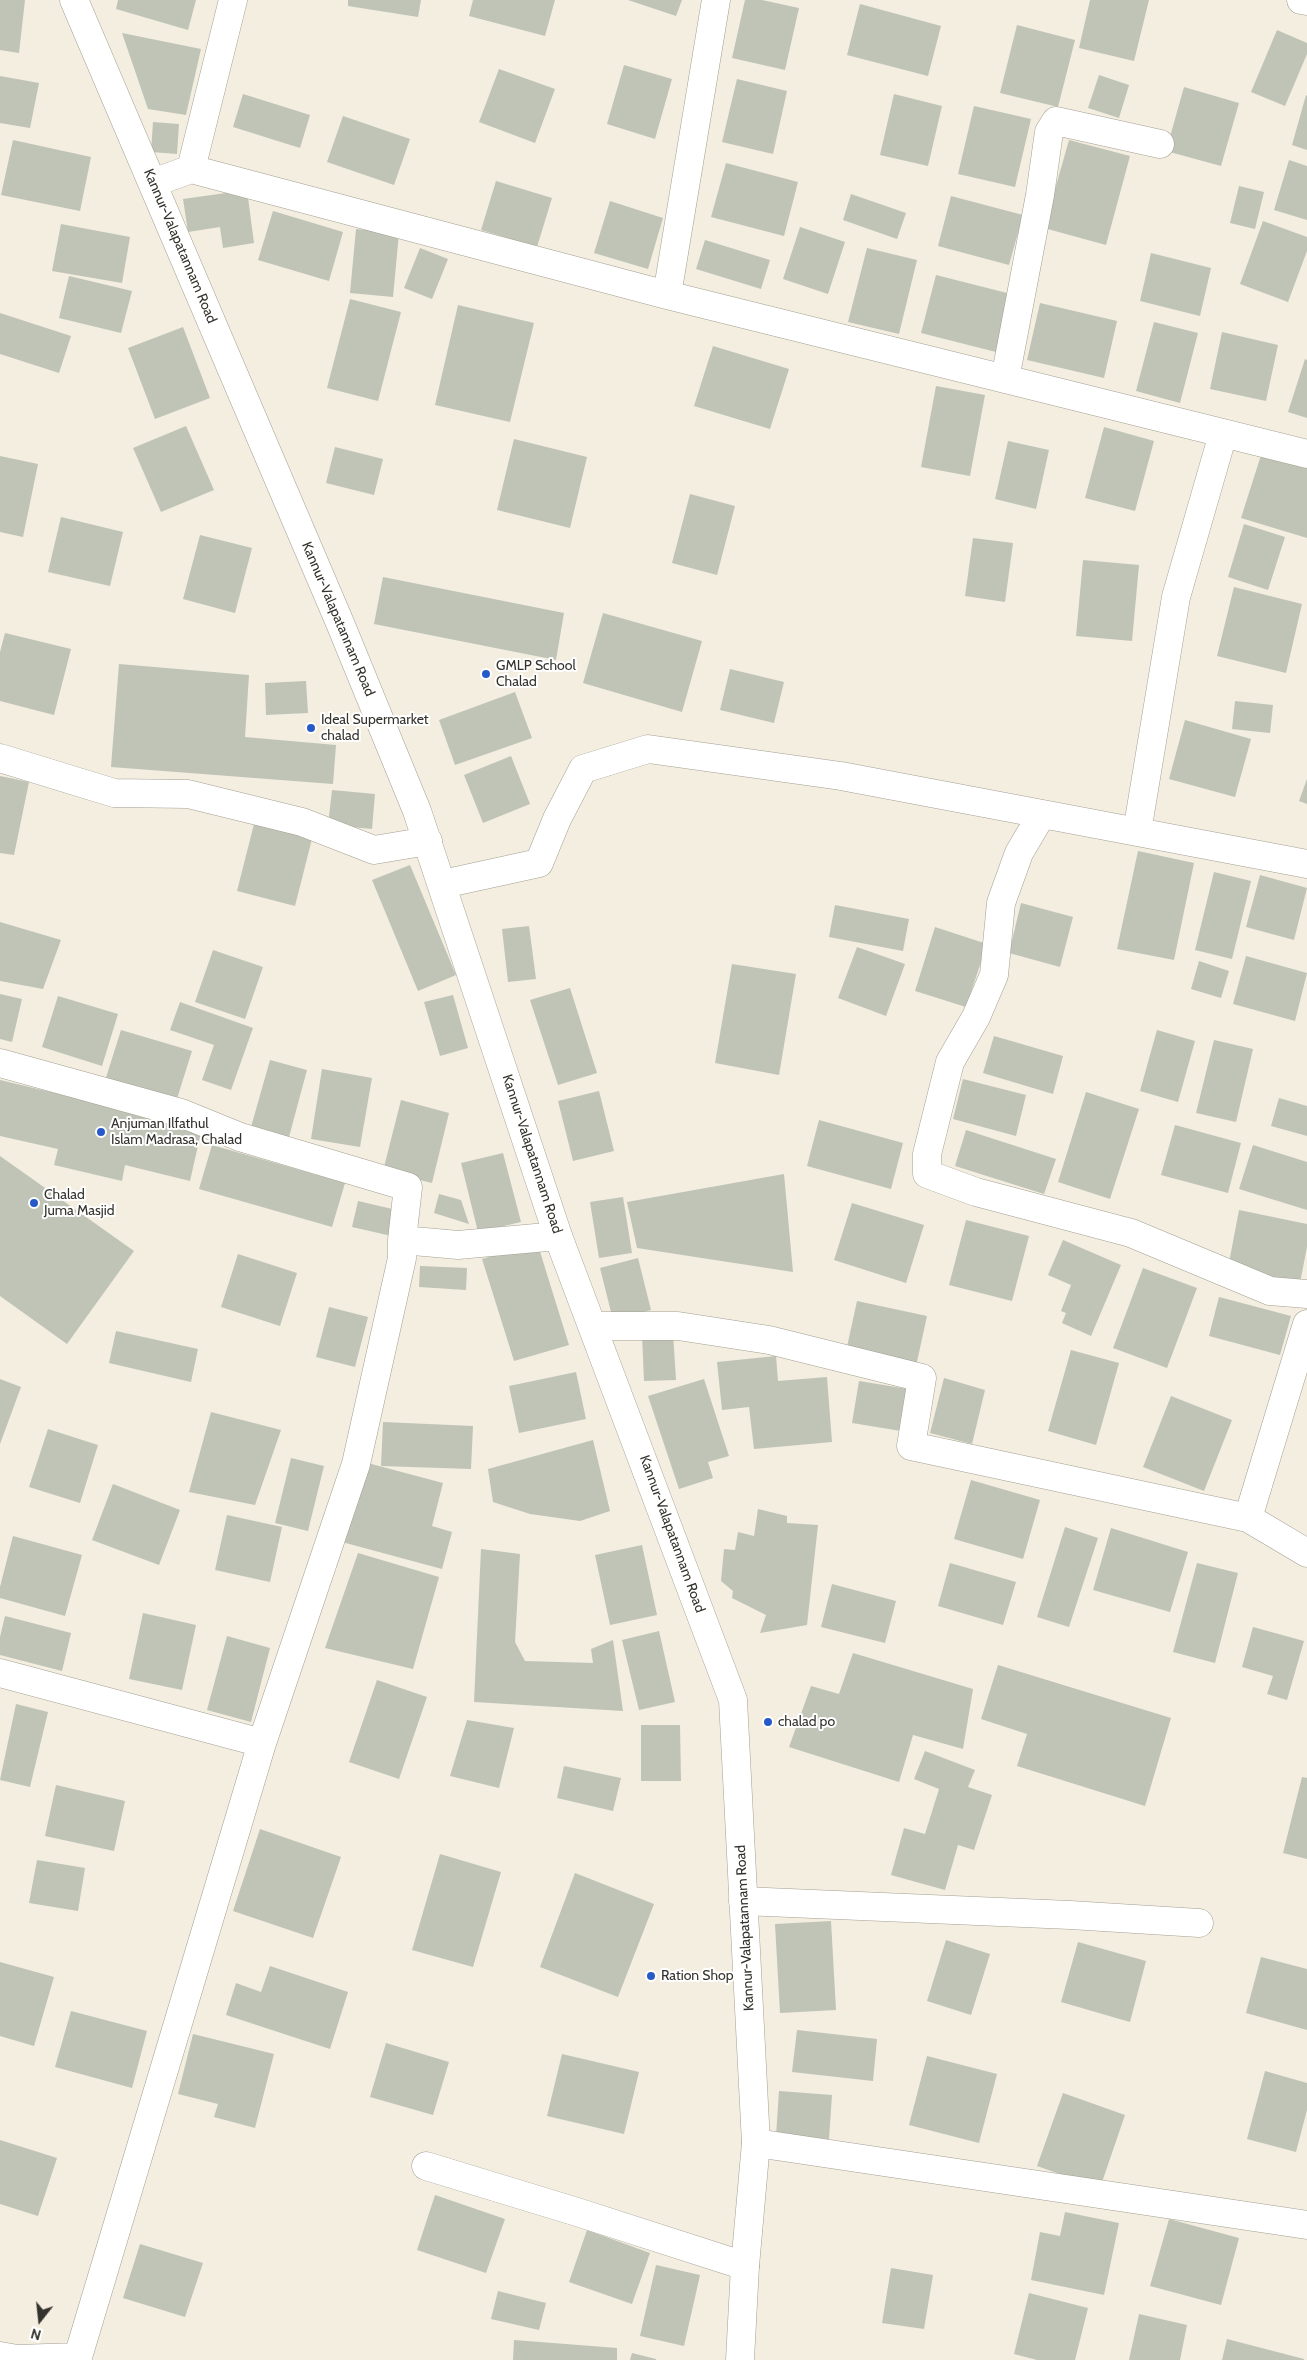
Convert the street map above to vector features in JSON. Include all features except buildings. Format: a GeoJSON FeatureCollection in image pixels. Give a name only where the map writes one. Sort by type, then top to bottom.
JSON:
{"type":"FeatureCollection","features":[{"type":"Feature","properties":{"kind":"street","name":"Kannur-Valapatannam Road"},"geometry":{"type":"LineString","coordinates":[[74,0],[340,623],[418,811],[558,1236],[594,1326],[733,1700],[756,2143],[745,2266],[740,2360]]}},
{"type":"Feature","properties":{"kind":"street"},"geometry":{"type":"LineString","coordinates":[[191,168],[233,0]]}},
{"type":"Feature","properties":{"kind":"street"},"geometry":{"type":"LineString","coordinates":[[667,295],[716,0]]}},
{"type":"Feature","properties":{"kind":"street"},"geometry":{"type":"LineString","coordinates":[[1301,0],[1307,1]]}},
{"type":"Feature","properties":{"kind":"street"},"geometry":{"type":"LineString","coordinates":[[1005,379],[1040,195],[1049,132],[1056,121],[1160,144]]}},
{"type":"Feature","properties":{"kind":"street"},"geometry":{"type":"LineString","coordinates":[[153,183],[191,168],[667,295],[1307,454]]}},
{"type":"Feature","properties":{"kind":"street"},"geometry":{"type":"LineString","coordinates":[[1137,832],[1176,597],[1223,434]]}},
{"type":"Feature","properties":{"kind":"street"},"geometry":{"type":"LineString","coordinates":[[442,884],[539,863],[558,818],[583,769],[648,749],[841,776],[1307,864]]}},
{"type":"Feature","properties":{"kind":"street"},"geometry":{"type":"LineString","coordinates":[[0,758],[114,793],[188,794],[302,822],[374,850],[428,841]]}},
{"type":"Feature","properties":{"kind":"street"},"geometry":{"type":"LineString","coordinates":[[1042,814],[1019,853],[1001,903],[994,975],[976,1016],[950,1062],[928,1154],[927,1174],[976,1192],[1131,1233],[1270,1291],[1307,1294]]}},
{"type":"Feature","properties":{"kind":"street"},"geometry":{"type":"LineString","coordinates":[[0,1063],[181,1114],[240,1137],[408,1187],[402,1240],[402,1258],[356,1464],[262,1743],[81,2358],[11,2358]]}},
{"type":"Feature","properties":{"kind":"street"},"geometry":{"type":"LineString","coordinates":[[402,1240],[458,1245],[558,1236]]}},
{"type":"Feature","properties":{"kind":"street"},"geometry":{"type":"LineString","coordinates":[[1248,1518],[1307,1324]]}},
{"type":"Feature","properties":{"kind":"street"},"geometry":{"type":"LineString","coordinates":[[594,1326],[678,1326],[750,1337],[922,1378],[911,1446],[1248,1518],[1307,1553]]}},
{"type":"Feature","properties":{"kind":"street"},"geometry":{"type":"LineString","coordinates":[[0,1673],[262,1743]]}},
{"type":"Feature","properties":{"kind":"street"},"geometry":{"type":"LineString","coordinates":[[743,1901],[1060,1914],[1199,1923]]}},
{"type":"Feature","properties":{"kind":"street"},"geometry":{"type":"LineString","coordinates":[[756,2143],[1307,2225]]}},
{"type":"Feature","properties":{"kind":"street"},"geometry":{"type":"LineString","coordinates":[[426,2166],[745,2266]]}},
{"type":"Feature","properties":{"kind":"place","name":"GMLP School Chalad"},"geometry":{"type":"Point","coordinates":[486,674]}},
{"type":"Feature","properties":{"kind":"place","name":"Ideal Supermarket chalad"},"geometry":{"type":"Point","coordinates":[311,728]}},
{"type":"Feature","properties":{"kind":"place","name":"Anjuman Ilfathul Islam Madrasa, Chalad"},"geometry":{"type":"Point","coordinates":[101,1132]}},
{"type":"Feature","properties":{"kind":"place","name":"Chalad Juma Masjid"},"geometry":{"type":"Point","coordinates":[34,1203]}},
{"type":"Feature","properties":{"kind":"place","name":"chalad po"},"geometry":{"type":"Point","coordinates":[768,1722]}},
{"type":"Feature","properties":{"kind":"place","name":"Ration Shop"},"geometry":{"type":"Point","coordinates":[651,1976]}}]}
